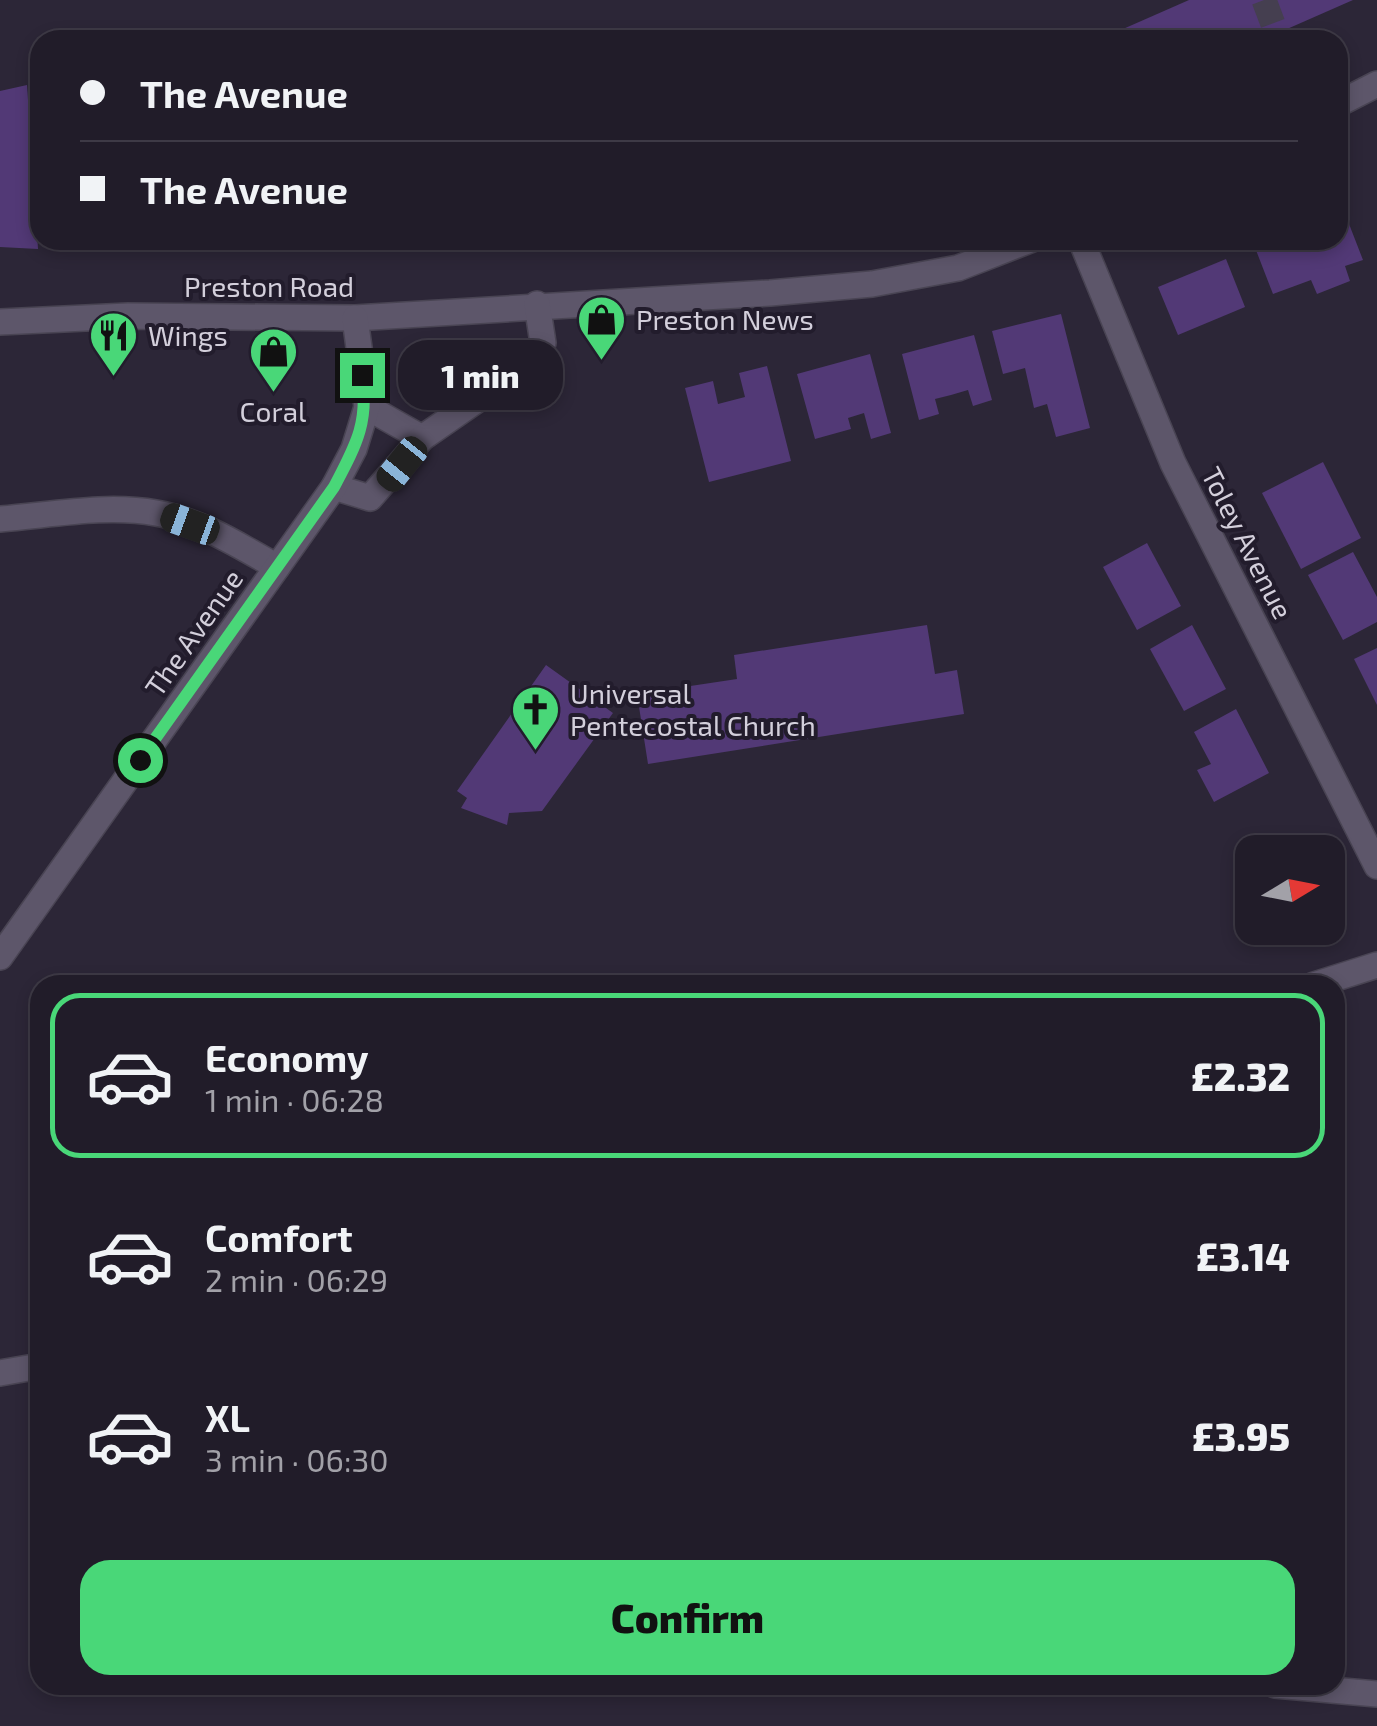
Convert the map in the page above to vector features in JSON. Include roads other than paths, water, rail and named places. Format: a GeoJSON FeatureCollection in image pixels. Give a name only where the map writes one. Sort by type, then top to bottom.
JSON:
{"type":"FeatureCollection","features":[{"type":"Feature","properties":{"kind":"street"},"geometry":{"type":"LineString","coordinates":[[1348,99],[1377,84]]}},
{"type":"Feature","properties":{"kind":"street","name":"Preston Road"},"geometry":{"type":"LineString","coordinates":[[0,322],[128,316],[355,318],[872,284],[958,268],[1004,250]]}},
{"type":"Feature","properties":{"kind":"street","name":"Toley Avenue"},"geometry":{"type":"LineString","coordinates":[[1085,250],[1172,463],[1377,866]]}},
{"type":"Feature","properties":{"kind":"street"},"geometry":{"type":"LineString","coordinates":[[334,487],[370,498],[422,438],[533,361],[543,343],[538,304]]}},
{"type":"Feature","properties":{"kind":"street","name":"The Avenue"},"geometry":{"type":"LineString","coordinates":[[0,957],[334,487],[354,449],[367,408],[355,318]]}},
{"type":"Feature","properties":{"kind":"street"},"geometry":{"type":"LineString","coordinates":[[367,408],[422,438]]}},
{"type":"Feature","properties":{"kind":"street"},"geometry":{"type":"LineString","coordinates":[[0,519],[120,509],[159,513],[220,535],[277,568]]}},
{"type":"Feature","properties":{"kind":"street"},"geometry":{"type":"LineString","coordinates":[[1345,975],[1377,965]]}},
{"type":"Feature","properties":{"kind":"street"},"geometry":{"type":"LineString","coordinates":[[0,1373],[30,1368]]}},
{"type":"Feature","properties":{"kind":"street"},"geometry":{"type":"LineString","coordinates":[[1345,1691],[1377,1694]]}},
{"type":"Feature","properties":{"kind":"tunnel"},"geometry":{"type":"LineString","coordinates":[[1264,0],[1275,30]]}},
{"type":"Feature","properties":{"kind":"place","name":"Preston News"},"geometry":{"type":"Point","coordinates":[601,362]}},
{"type":"Feature","properties":{"kind":"place","name":"Wings"},"geometry":{"type":"Point","coordinates":[113,378]}},
{"type":"Feature","properties":{"kind":"place","name":"Coral"},"geometry":{"type":"Point","coordinates":[273,394]}},
{"type":"Feature","properties":{"kind":"place","name":"Universal Pentecostal Church"},"geometry":{"type":"Point","coordinates":[535,752]}}]}
